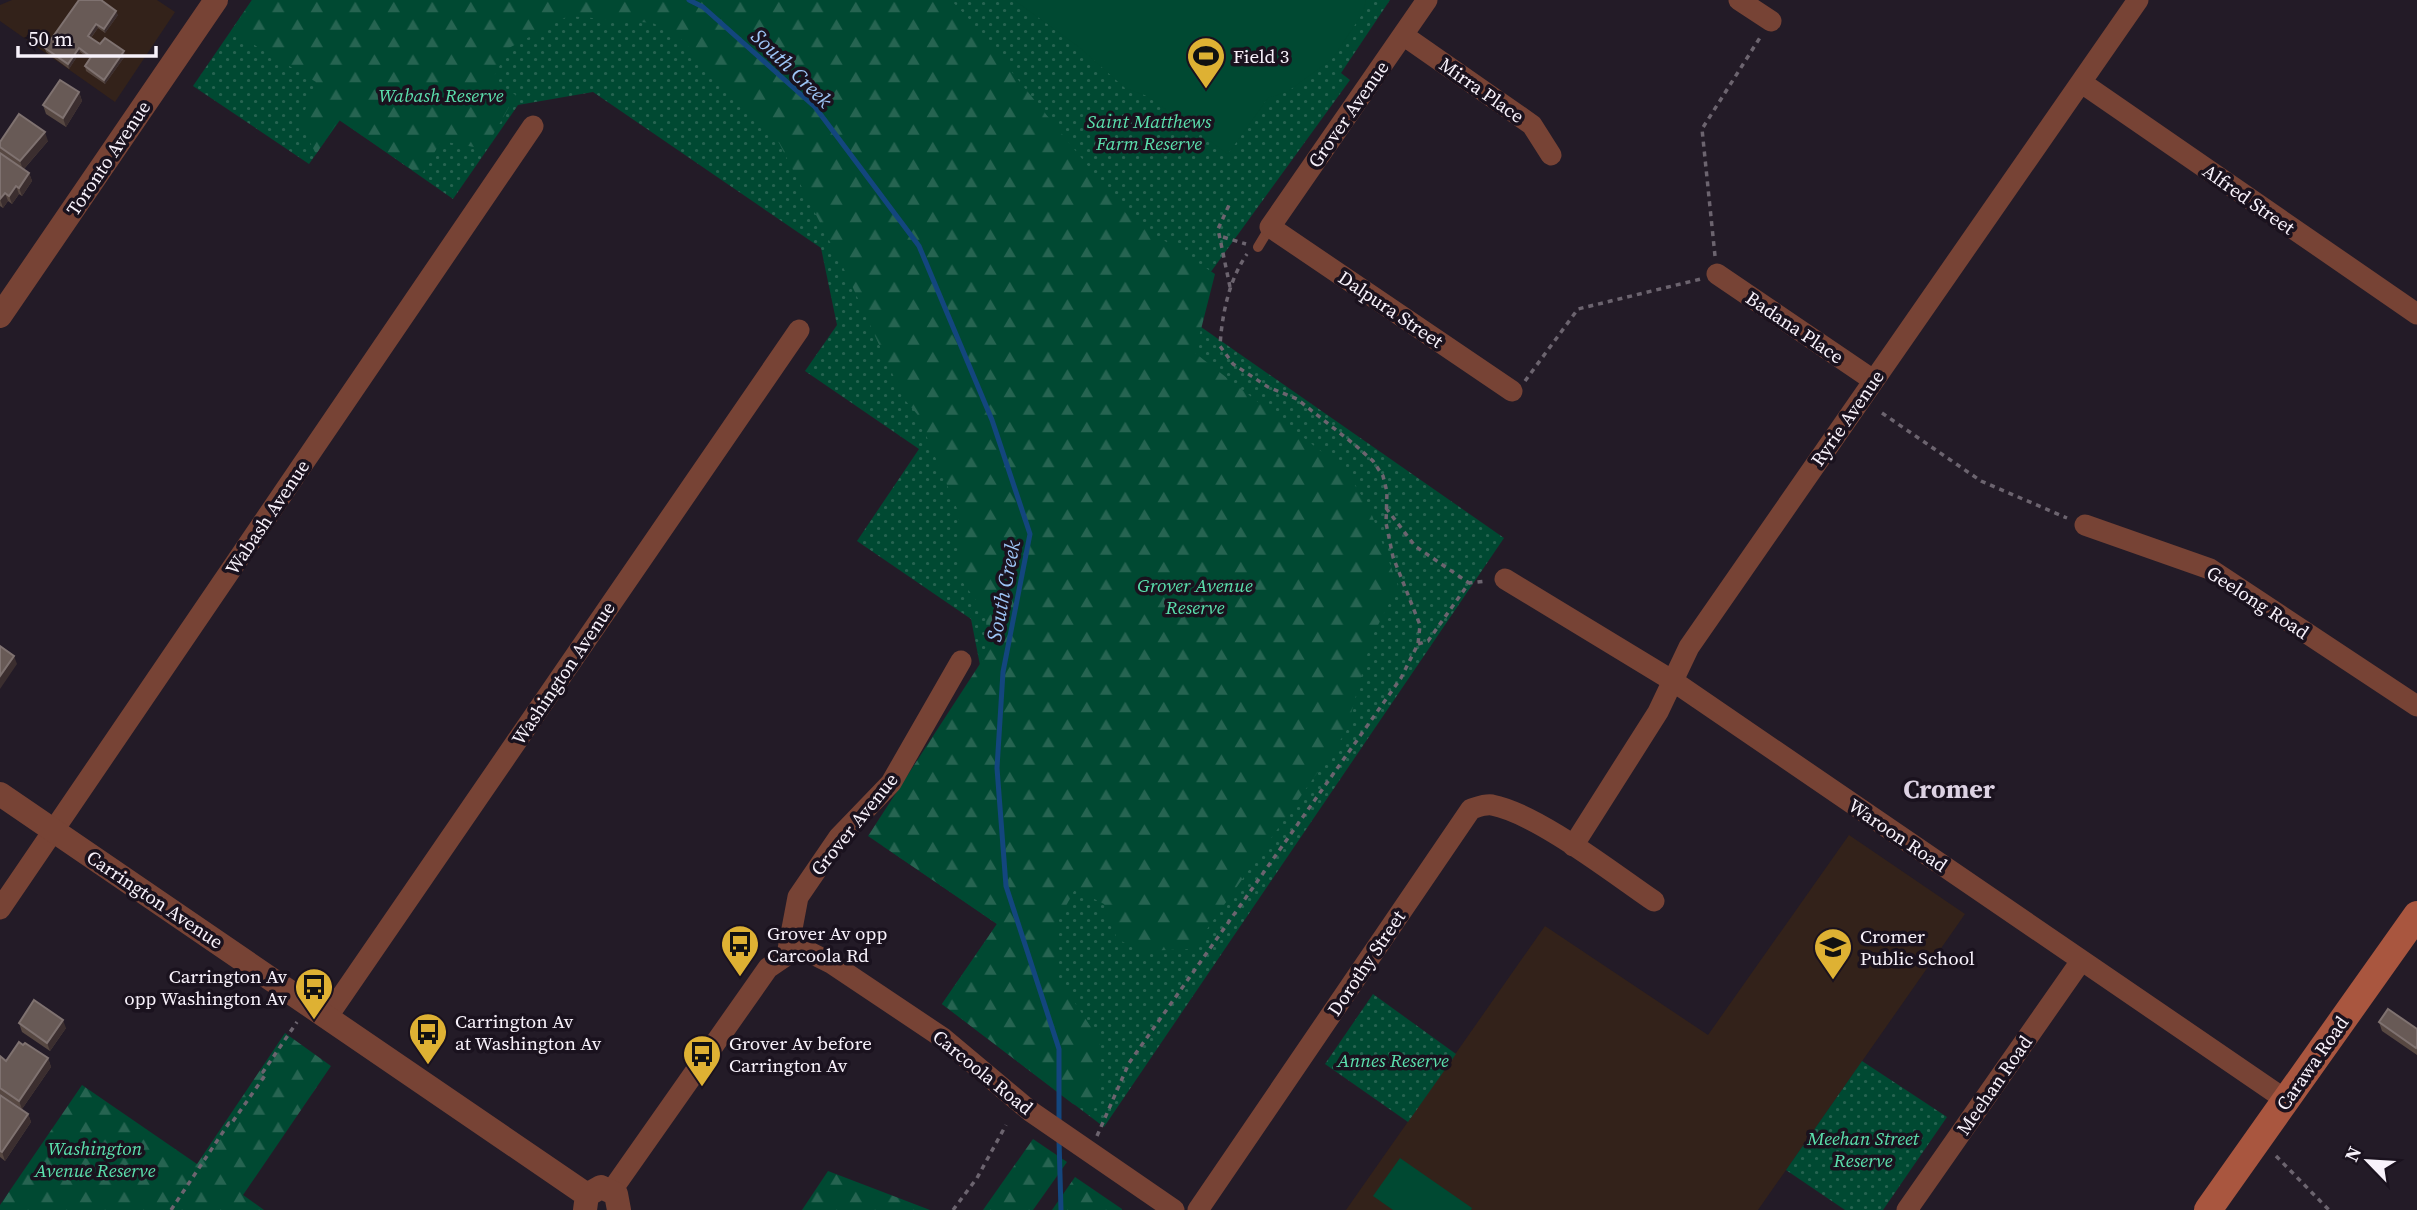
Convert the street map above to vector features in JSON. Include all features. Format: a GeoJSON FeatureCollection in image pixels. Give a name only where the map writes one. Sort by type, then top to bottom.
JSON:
{"type":"FeatureCollection","features":[{"type":"Feature","properties":{"kind":"main road","name":"Carawa Road"},"geometry":{"type":"LineString","coordinates":[[2208,1210],[2417,915]]}},
{"type":"Feature","properties":{"kind":"street","name":"Toronto Avenue"},"geometry":{"type":"LineString","coordinates":[[0,316],[216,0]]}},
{"type":"Feature","properties":{"kind":"street","name":"Grover Avenue"},"geometry":{"type":"LineString","coordinates":[[1270,227],[1427,0]]}},
{"type":"Feature","properties":{"kind":"street"},"geometry":{"type":"LineString","coordinates":[[1739,0],[1771,21]]}},
{"type":"Feature","properties":{"kind":"street","name":"Ryrie Avenue"},"geometry":{"type":"LineString","coordinates":[[1573,846],[1658,712],[1689,647],[2138,0]]}},
{"type":"Feature","properties":{"kind":"street","name":"Mirra Place"},"geometry":{"type":"LineString","coordinates":[[1403,35],[1532,125],[1551,155]]}},
{"type":"Feature","properties":{"kind":"street","name":"Alfred Street"},"geometry":{"type":"LineString","coordinates":[[2082,83],[2417,314]]}},
{"type":"Feature","properties":{"kind":"street","name":"Wabash Avenue"},"geometry":{"type":"LineString","coordinates":[[0,909],[533,126]]}},
{"type":"Feature","properties":{"kind":"street","name":"Dalpura Street"},"geometry":{"type":"LineString","coordinates":[[1270,227],[1512,391]]}},
{"type":"Feature","properties":{"kind":"street","name":"Badana Place"},"geometry":{"type":"LineString","coordinates":[[1717,274],[1873,380]]}},
{"type":"Feature","properties":{"kind":"street","name":"Washington Avenue"},"geometry":{"type":"LineString","coordinates":[[328,1016],[799,330]]}},
{"type":"Feature","properties":{"kind":"street","name":"Geelong Road"},"geometry":{"type":"LineString","coordinates":[[2085,525],[2210,569],[2417,706]]}},
{"type":"Feature","properties":{"kind":"street","name":"Waroon Road"},"geometry":{"type":"LineString","coordinates":[[1505,579],[1673,681],[2286,1100]]}},
{"type":"Feature","properties":{"kind":"street","name":"Grover Avenue"},"geometry":{"type":"LineString","coordinates":[[787,955],[798,897],[839,837],[891,783],[961,661]]}},
{"type":"Feature","properties":{"kind":"street","name":"Carrington Avenue"},"geometry":{"type":"LineString","coordinates":[[0,794],[328,1016],[586,1203]]}},
{"type":"Feature","properties":{"kind":"street","name":"Dorothy Street"},"geometry":{"type":"LineString","coordinates":[[1198,1210],[1471,809],[1489,804],[1506,809],[1573,846]]}},
{"type":"Feature","properties":{"kind":"street"},"geometry":{"type":"LineString","coordinates":[[1573,846],[1654,901]]}},
{"type":"Feature","properties":{"kind":"street","name":"Carcoola Road"},"geometry":{"type":"LineString","coordinates":[[787,955],[811,953],[831,963],[943,1038],[1030,1111],[1091,1144],[1174,1210]]}},
{"type":"Feature","properties":{"kind":"street"},"geometry":{"type":"LineString","coordinates":[[586,1203],[596,1188],[615,1200],[768,968],[787,955]]}},
{"type":"Feature","properties":{"kind":"street","name":"Meehan Road"},"geometry":{"type":"LineString","coordinates":[[1907,1210],[2081,961]]}},
{"type":"Feature","properties":{"kind":"lane"},"geometry":{"type":"LineString","coordinates":[[1258,247],[1270,227]]}},
{"type":"Feature","properties":{"kind":"path"},"geometry":{"type":"LineString","coordinates":[[1512,391],[1531,375],[1578,309],[1717,274],[1702,129],[1771,21]]}},
{"type":"Feature","properties":{"kind":"path"},"geometry":{"type":"LineString","coordinates":[[1230,203],[1218,229],[1222,236],[1230,289]]}},
{"type":"Feature","properties":{"kind":"path"},"geometry":{"type":"LineString","coordinates":[[1222,236],[1258,247]]}},
{"type":"Feature","properties":{"kind":"path"},"geometry":{"type":"LineString","coordinates":[[1091,1144],[1129,1063],[1401,678],[1418,644],[1420,625],[1410,596],[1399,576],[1385,523],[1387,492],[1383,476],[1373,461],[1297,399],[1268,387],[1233,364],[1220,346],[1222,319],[1230,289],[1246,255],[1258,247]]}},
{"type":"Feature","properties":{"kind":"path"},"geometry":{"type":"LineString","coordinates":[[1882,413],[1980,481],[2085,525]]}},
{"type":"Feature","properties":{"kind":"path"},"geometry":{"type":"LineString","coordinates":[[1385,505],[1415,547],[1469,583],[1505,579]]}},
{"type":"Feature","properties":{"kind":"path"},"geometry":{"type":"LineString","coordinates":[[1418,644],[1428,641],[1469,583]]}},
{"type":"Feature","properties":{"kind":"path"},"geometry":{"type":"LineString","coordinates":[[171,1210],[266,1074],[263,1072],[300,1018]]}},
{"type":"Feature","properties":{"kind":"path"},"geometry":{"type":"LineString","coordinates":[[953,1210],[977,1178],[1006,1125]]}},
{"type":"Feature","properties":{"kind":"path"},"geometry":{"type":"LineString","coordinates":[[2276,1156],[2329,1210]]}},
{"type":"Feature","properties":{"kind":"shaded area"},"geometry":{"type":"Polygon","coordinates":[[[12,0],[157,0],[175,12],[115,102],[0,21],[0,5],[12,0]]]}},
{"type":"Feature","properties":{"kind":"shaded area","name":"Cromer Public School"},"geometry":{"type":"Polygon","coordinates":[[[1849,835],[1965,914],[1758,1210],[1346,1210],[1545,926],[1708,1035],[1849,835]]]}},
{"type":"Feature","properties":{"kind":"green space","name":"Grover Avenue Reserve"},"geometry":{"type":"Polygon","coordinates":[[[252,0],[1390,0],[1341,73],[1350,80],[1181,313],[1504,538],[1104,1127],[942,1004],[997,924],[883,846],[986,696],[971,619],[857,541],[919,449],[805,371],[837,325],[821,248],[593,92],[518,105],[453,199],[340,120],[309,164],[193,86],[252,0]]]}},
{"type":"Feature","properties":{"kind":"green space","name":"Grover Avenue Reserve"},"geometry":{"type":"Polygon","coordinates":[[[252,0],[951,0],[1130,218],[1215,274],[1195,353],[1345,470],[1369,507],[1398,586],[1372,637],[1346,732],[1193,949],[1141,951],[1117,939],[1104,904],[1075,889],[1058,921],[1056,974],[1100,1041],[1099,1105],[1086,1109],[1073,1104],[942,1004],[997,924],[868,836],[987,653],[986,614],[961,580],[958,511],[917,414],[904,399],[848,277],[779,143],[679,37],[653,23],[568,16],[509,48],[490,84],[516,95],[485,149],[441,141],[421,176],[339,120],[316,154],[300,123],[316,82],[231,31],[252,0]]]}},
{"type":"Feature","properties":{"kind":"green space","name":"Field 3"},"geometry":{"type":"Polygon","coordinates":[[[1014,0],[1366,0],[1363,13],[1332,59],[1287,92],[1268,98],[1228,154],[1147,96],[1125,88],[1079,47],[1014,0]]]}},
{"type":"Feature","properties":{"kind":"green space","name":"Annes Reserve"},"geometry":{"type":"Polygon","coordinates":[[[1373,994],[1456,1054],[1408,1122],[1325,1064],[1373,994]]]}},
{"type":"Feature","properties":{"kind":"green space","name":"Washington Avenue Reserve"},"geometry":{"type":"Polygon","coordinates":[[[285,1033],[331,1066],[243,1195],[264,1210],[0,1210],[0,1205],[82,1085],[197,1164],[285,1033]]]}},
{"type":"Feature","properties":{"kind":"green space","name":"Meehan Street Reserve"},"geometry":{"type":"Polygon","coordinates":[[[1862,1061],[1947,1117],[1883,1210],[1845,1210],[1786,1170],[1862,1061]]]}},
{"type":"Feature","properties":{"kind":"green space"},"geometry":{"type":"Polygon","coordinates":[[[1033,1139],[1067,1162],[1033,1210],[983,1210],[1033,1139]]]}},
{"type":"Feature","properties":{"kind":"green space"},"geometry":{"type":"Polygon","coordinates":[[[1400,1158],[1472,1208],[1471,1210],[1393,1210],[1373,1196],[1400,1158]]]}},
{"type":"Feature","properties":{"kind":"green space"},"geometry":{"type":"Polygon","coordinates":[[[828,1171],[930,1210],[802,1210],[828,1171]]]}},
{"type":"Feature","properties":{"kind":"green space"},"geometry":{"type":"Polygon","coordinates":[[[1075,1177],[1122,1209],[1122,1210],[1052,1210],[1075,1177]]]}},
{"type":"Feature","properties":{"kind":"building"},"geometry":{"type":"Polygon","coordinates":[[[79,0],[101,0],[116,11],[104,29],[96,24],[88,36],[100,44],[105,38],[124,51],[104,80],[85,66],[91,57],[79,48],[68,64],[45,48],[79,0]]]}},
{"type":"Feature","properties":{"kind":"building"},"geometry":{"type":"Polygon","coordinates":[[[60,80],[79,92],[63,118],[43,105],[60,80]]]}},
{"type":"Feature","properties":{"kind":"building"},"geometry":{"type":"Polygon","coordinates":[[[19,114],[45,132],[20,161],[0,147],[0,142],[19,114]]]}},
{"type":"Feature","properties":{"kind":"building"},"geometry":{"type":"Polygon","coordinates":[[[0,153],[29,173],[19,188],[16,186],[9,196],[5,193],[0,199],[0,153]]]}},
{"type":"Feature","properties":{"kind":"building"},"geometry":{"type":"Polygon","coordinates":[[[0,646],[14,656],[0,676],[0,646]]]}},
{"type":"Feature","properties":{"kind":"building"},"geometry":{"type":"Polygon","coordinates":[[[34,1000],[63,1020],[47,1043],[19,1023],[34,1000]]]}},
{"type":"Feature","properties":{"kind":"building"},"geometry":{"type":"Polygon","coordinates":[[[2388,1009],[2417,1029],[2416,1048],[2379,1022],[2388,1009]]]}},
{"type":"Feature","properties":{"kind":"building"},"geometry":{"type":"Polygon","coordinates":[[[19,1042],[48,1058],[19,1101],[0,1088],[0,1056],[6,1061],[19,1042]]]}},
{"type":"Feature","properties":{"kind":"building"},"geometry":{"type":"Polygon","coordinates":[[[0,1095],[28,1114],[2,1152],[0,1151],[0,1095]]]}},
{"type":"Feature","properties":{"kind":"waterway","name":"South Creek"},"geometry":{"type":"LineString","coordinates":[[689,0],[703,7],[815,107],[919,246],[992,420],[1030,534],[1003,672],[997,768],[1006,886],[1059,1049],[1059,1123]]}},
{"type":"Feature","properties":{"kind":"waterway","name":"South Creek"},"geometry":{"type":"LineString","coordinates":[[1059,1140],[1061,1210]]}},
{"type":"Feature","properties":{"kind":"place","name":"Field 3"},"geometry":{"type":"Point","coordinates":[1206,90]}},
{"type":"Feature","properties":{"kind":"place","name":"Grover Av opp Carcoola Rd"},"geometry":{"type":"Point","coordinates":[740,978]}},
{"type":"Feature","properties":{"kind":"place","name":"Cromer Public School"},"geometry":{"type":"Point","coordinates":[1833,981]}},
{"type":"Feature","properties":{"kind":"place","name":"Carrington Av opp Washington Av"},"geometry":{"type":"Point","coordinates":[314,1021]}},
{"type":"Feature","properties":{"kind":"place","name":"Carrington Av at Washington Av"},"geometry":{"type":"Point","coordinates":[428,1066]}},
{"type":"Feature","properties":{"kind":"place","name":"Grover Av before Carrington Av"},"geometry":{"type":"Point","coordinates":[702,1088]}},
{"type":"Feature","properties":{"kind":"district","name":"Cromer"},"geometry":{"type":"Point","coordinates":[1949,789]}},
{"type":"Feature","properties":{"kind":"park label","name":"Wabash Reserve"},"geometry":{"type":"Point","coordinates":[441,95]}},
{"type":"Feature","properties":{"kind":"park label","name":"Saint Matthews Farm Reserve"},"geometry":{"type":"Point","coordinates":[1149,132]}}]}
